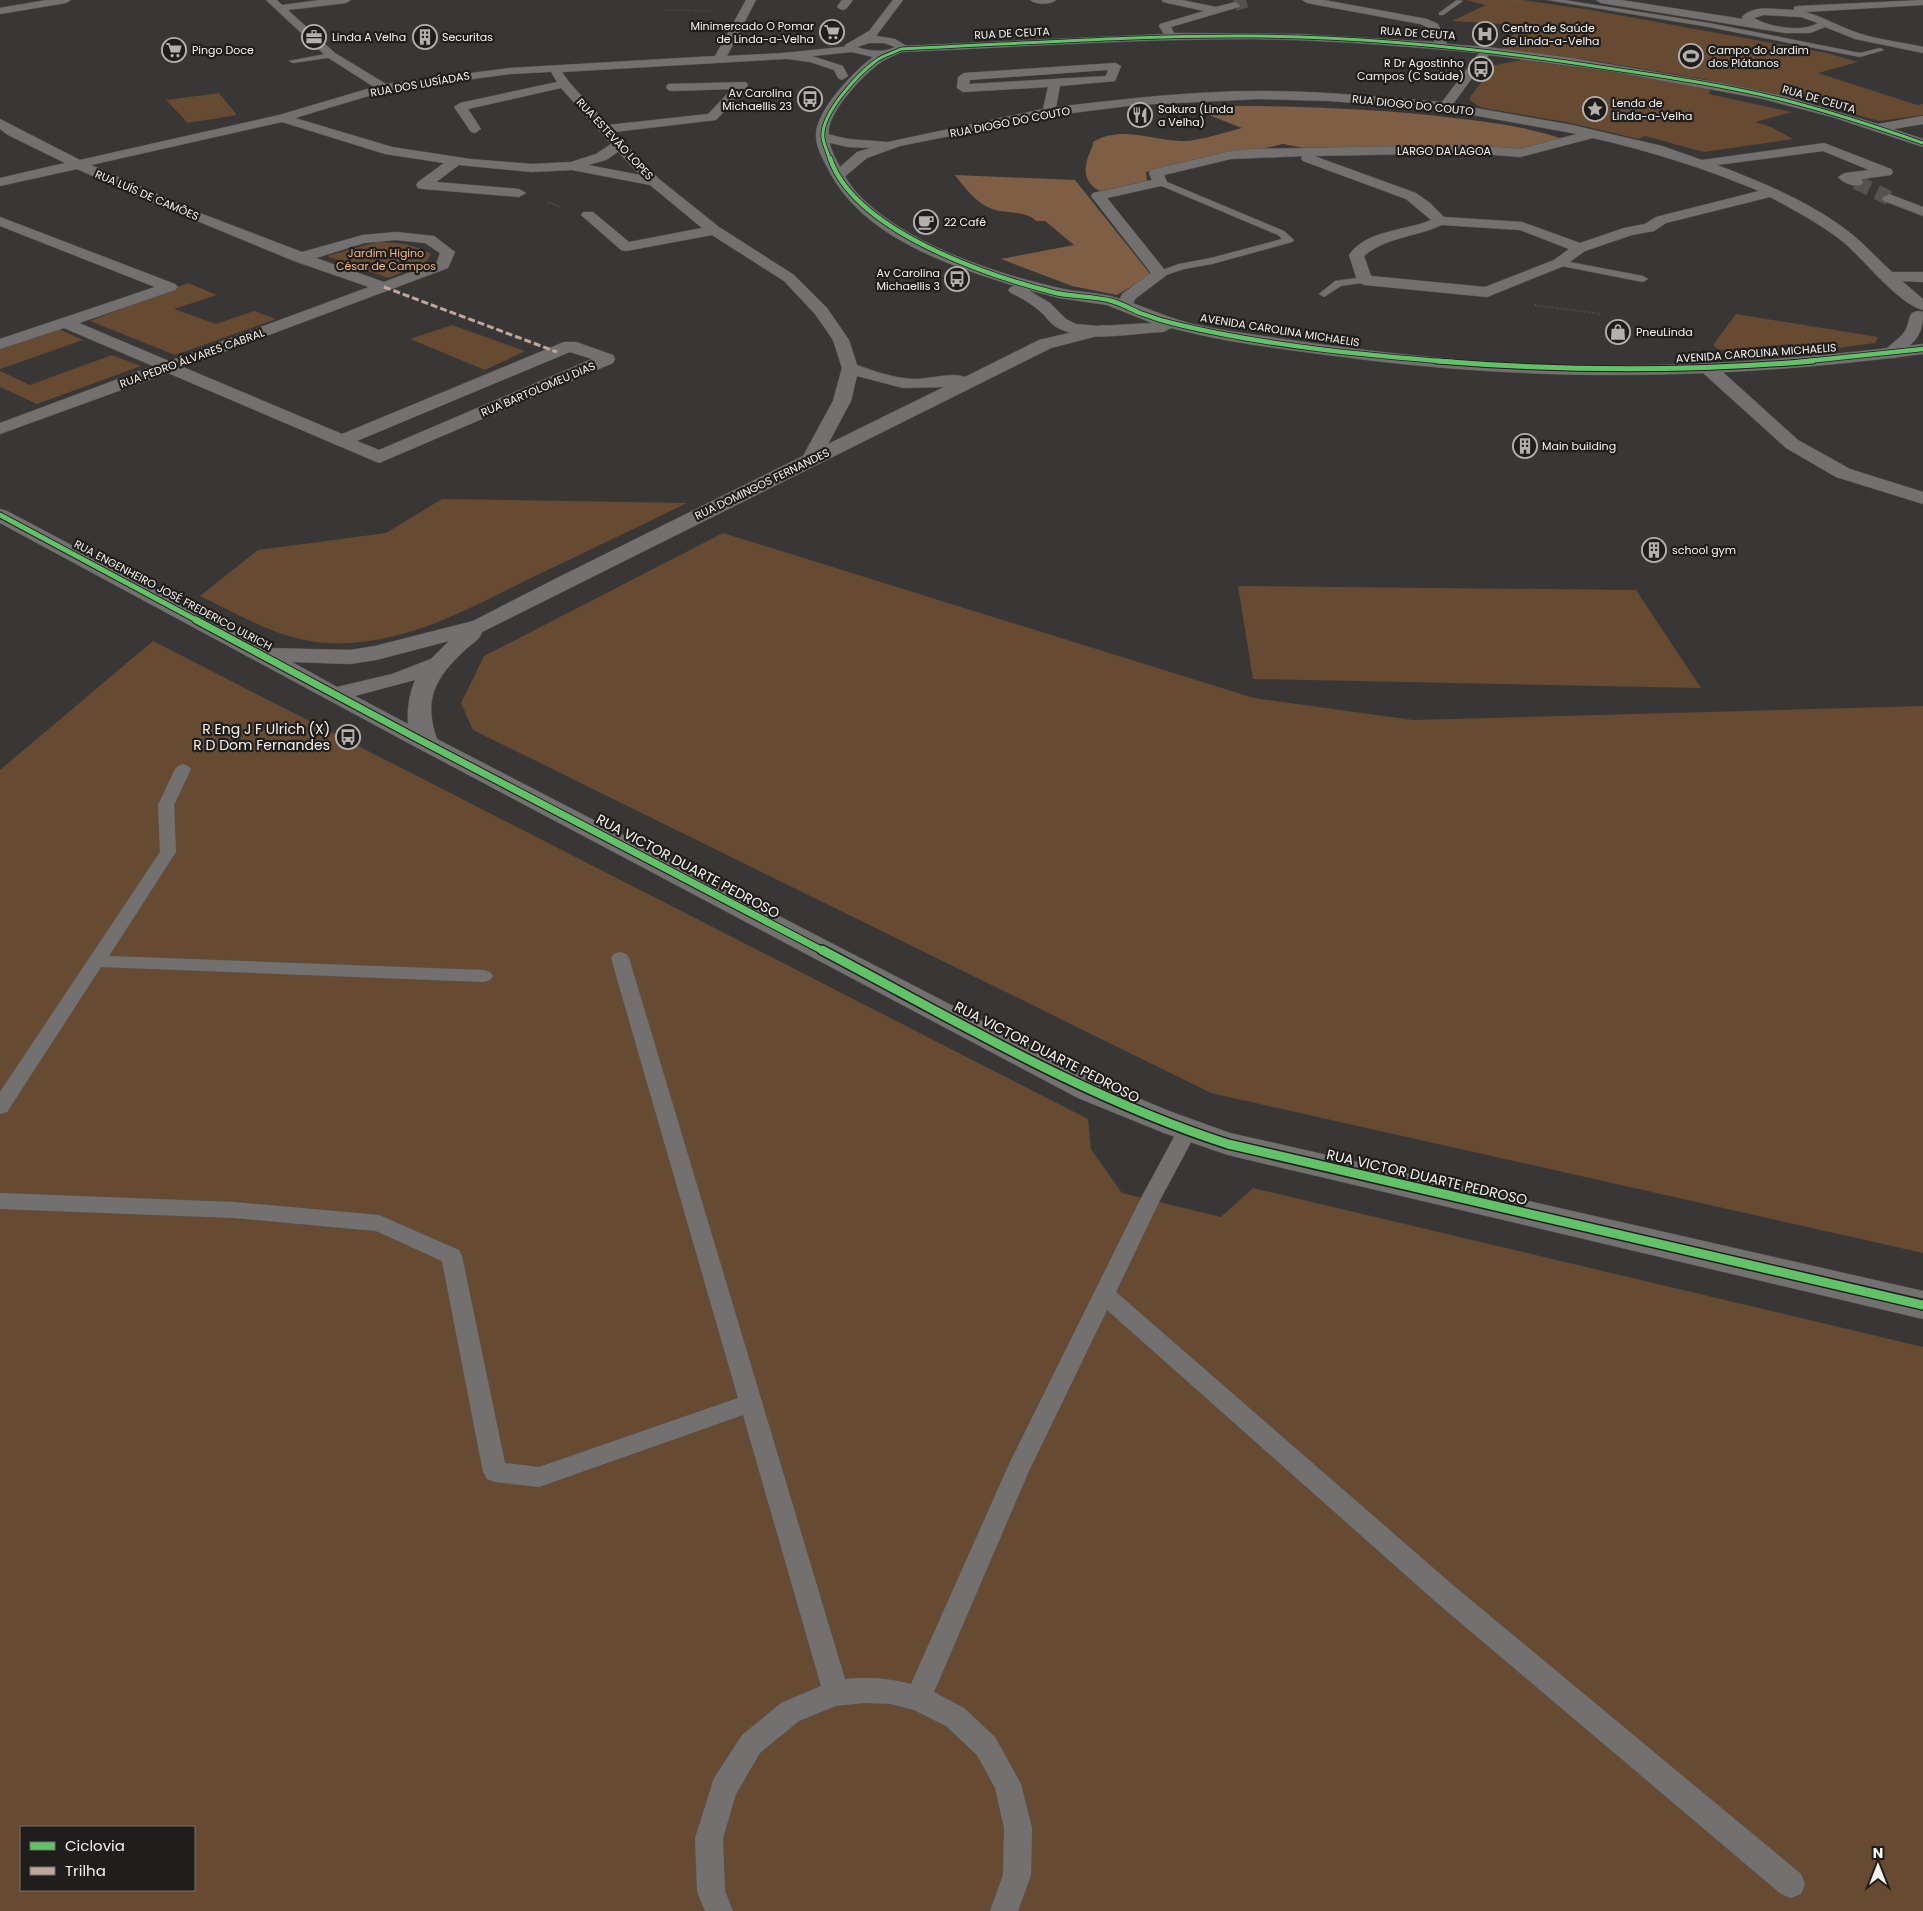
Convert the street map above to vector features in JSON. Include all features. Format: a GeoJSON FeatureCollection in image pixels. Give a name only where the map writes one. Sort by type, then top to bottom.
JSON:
{"type":"FeatureCollection","features":[{"type":"Feature","properties":{"kind":"street"},"geometry":{"type":"LineString","coordinates":[[0,11],[66,0]]}},
{"type":"Feature","properties":{"kind":"street"},"geometry":{"type":"LineString","coordinates":[[271,0],[331,55],[384,88]]}},
{"type":"Feature","properties":{"kind":"street"},"geometry":{"type":"LineString","coordinates":[[280,8],[346,0]]}},
{"type":"Feature","properties":{"kind":"street"},"geometry":{"type":"LineString","coordinates":[[720,58],[751,0]]}},
{"type":"Feature","properties":{"kind":"street"},"geometry":{"type":"LineString","coordinates":[[857,48],[873,33],[898,0]]}},
{"type":"Feature","properties":{"kind":"street"},"geometry":{"type":"LineString","coordinates":[[895,48],[886,34],[911,0]]}},
{"type":"Feature","properties":{"kind":"street"},"geometry":{"type":"LineString","coordinates":[[1035,0],[1051,0]]}},
{"type":"Feature","properties":{"kind":"street"},"geometry":{"type":"LineString","coordinates":[[1167,0],[1216,11]]}},
{"type":"Feature","properties":{"kind":"street"},"geometry":{"type":"LineString","coordinates":[[1307,0],[1423,21],[1434,26],[1442,46]]}},
{"type":"Feature","properties":{"kind":"street"},"geometry":{"type":"LineString","coordinates":[[1363,0],[1441,14]]}},
{"type":"Feature","properties":{"kind":"street"},"geometry":{"type":"LineString","coordinates":[[1601,0],[1778,28],[1923,60]]}},
{"type":"Feature","properties":{"kind":"street"},"geometry":{"type":"LineString","coordinates":[[1646,0],[1737,10],[1802,14],[1859,37],[1923,50]]}},
{"type":"Feature","properties":{"kind":"street"},"geometry":{"type":"LineString","coordinates":[[1760,25],[1747,17],[1755,13],[1768,11],[1923,2]]}},
{"type":"Feature","properties":{"kind":"street"},"geometry":{"type":"LineString","coordinates":[[1173,37],[1164,26],[1234,5]]}},
{"type":"Feature","properties":{"kind":"street"},"geometry":{"type":"LineString","coordinates":[[1778,28],[1819,28],[1827,16],[1839,12],[1923,7]]}},
{"type":"Feature","properties":{"kind":"street"},"geometry":{"type":"LineString","coordinates":[[1423,21],[1441,14]]}},
{"type":"Feature","properties":{"kind":"street","name":"RUA DE CEUTA"},"geometry":{"type":"LineString","coordinates":[[895,48],[1173,37],[1252,36],[1329,38],[1487,50],[1565,60],[1732,89],[1801,105],[1923,143]]}},
{"type":"Feature","properties":{"kind":"street"},"geometry":{"type":"LineString","coordinates":[[857,48],[895,48]]}},
{"type":"Feature","properties":{"kind":"street"},"geometry":{"type":"LineString","coordinates":[[816,109],[842,76],[860,60],[857,48]]}},
{"type":"Feature","properties":{"kind":"street","name":"RUA DOS LUSÍADAS"},"geometry":{"type":"LineString","coordinates":[[0,182],[282,118],[384,88],[462,76],[554,68],[784,56],[857,48]]}},
{"type":"Feature","properties":{"kind":"street"},"geometry":{"type":"LineString","coordinates":[[823,137],[822,130],[826,119],[847,90],[877,60],[895,48]]}},
{"type":"Feature","properties":{"kind":"street"},"geometry":{"type":"LineString","coordinates":[[1445,106],[1487,50]]}},
{"type":"Feature","properties":{"kind":"street"},"geometry":{"type":"LineString","coordinates":[[784,56],[823,61],[839,68],[842,76]]}},
{"type":"Feature","properties":{"kind":"street"},"geometry":{"type":"LineString","coordinates":[[1115,66],[1111,79],[1055,83],[1046,84],[962,88],[964,77],[1115,66]]}},
{"type":"Feature","properties":{"kind":"street","name":"RUA ESTEVÃO LOPES"},"geometry":{"type":"LineString","coordinates":[[554,68],[564,84],[654,182],[714,230],[789,278],[796,285],[821,311],[841,340],[850,368]]}},
{"type":"Feature","properties":{"kind":"street"},"geometry":{"type":"LineString","coordinates":[[1049,112],[1055,83]]}},
{"type":"Feature","properties":{"kind":"street"},"geometry":{"type":"LineString","coordinates":[[475,129],[460,107],[564,84]]}},
{"type":"Feature","properties":{"kind":"street"},"geometry":{"type":"LineString","coordinates":[[606,129],[712,117],[742,85],[672,87]]}},
{"type":"Feature","properties":{"kind":"street","name":"RUA DIOGO DO COUTO"},"geometry":{"type":"LineString","coordinates":[[838,176],[862,155],[897,143],[1049,112],[1136,101],[1259,95],[1330,97],[1445,106],[1594,134],[1657,149],[1702,164],[1772,192],[1816,217],[1847,238],[1888,276],[1919,311],[1917,327],[1913,334],[1890,354]]}},
{"type":"Feature","properties":{"kind":"street"},"geometry":{"type":"LineString","coordinates":[[282,118],[390,151],[456,161],[532,168],[572,166],[654,182]]}},
{"type":"Feature","properties":{"kind":"street"},"geometry":{"type":"LineString","coordinates":[[1876,127],[1923,120]]}},
{"type":"Feature","properties":{"kind":"street","name":"RUA LUÍS DE CAMÕES"},"geometry":{"type":"LineString","coordinates":[[0,123],[12,132],[79,165],[197,216],[299,258],[384,287]]}},
{"type":"Feature","properties":{"kind":"street","name":"LARGO DA LAGOA"},"geometry":{"type":"LineString","coordinates":[[1160,182],[1156,173],[1232,155],[1291,152],[1470,150],[1520,153],[1594,134]]}},
{"type":"Feature","properties":{"kind":"street","name":"RUA DIOGO DO COUTO"},"geometry":{"type":"LineString","coordinates":[[823,137],[848,143],[897,143]]}},
{"type":"Feature","properties":{"kind":"street","name":"AVENIDA CAROLINA MICHAELIS"},"geometry":{"type":"LineString","coordinates":[[823,137],[825,150],[838,176],[854,198],[880,220],[898,231],[964,262],[1018,281],[1055,292],[1116,302],[1128,308],[1191,328],[1312,348],[1404,360],[1489,367],[1559,370],[1709,369],[1890,354],[1923,349]]}},
{"type":"Feature","properties":{"kind":"street"},"geometry":{"type":"LineString","coordinates":[[572,166],[601,157],[619,145]]}},
{"type":"Feature","properties":{"kind":"street"},"geometry":{"type":"LineString","coordinates":[[1702,164],[1824,147],[1886,172],[1850,180],[1830,170]]}},
{"type":"Feature","properties":{"kind":"street","name":"LARGO DA LAGOA"},"geometry":{"type":"LineString","coordinates":[[1291,152],[1411,196],[1425,206],[1440,221]]}},
{"type":"Feature","properties":{"kind":"street"},"geometry":{"type":"LineString","coordinates":[[1787,152],[1808,161]]}},
{"type":"Feature","properties":{"kind":"street"},"geometry":{"type":"LineString","coordinates":[[456,161],[423,185],[518,193]]}},
{"type":"Feature","properties":{"kind":"street"},"geometry":{"type":"LineString","coordinates":[[1128,308],[1128,297],[1160,274],[1098,196],[1160,182]]}},
{"type":"Feature","properties":{"kind":"street"},"geometry":{"type":"LineString","coordinates":[[1580,248],[1522,226],[1440,221],[1433,225],[1379,239],[1365,246],[1356,255],[1365,280],[1487,292],[1560,264],[1580,248],[1629,231],[1649,228],[1661,220],[1772,192]]}},
{"type":"Feature","properties":{"kind":"street"},"geometry":{"type":"LineString","coordinates":[[1889,198],[1920,209]]}},
{"type":"Feature","properties":{"kind":"street","name":"AVENIDA CAROLINA MICHAELIS"},"geometry":{"type":"LineString","coordinates":[[840,204],[853,216],[906,248],[968,274],[1024,293],[1054,317],[1074,328],[1191,328]]}},
{"type":"Feature","properties":{"kind":"street"},"geometry":{"type":"LineString","coordinates":[[588,215],[626,247],[714,230]]}},
{"type":"Feature","properties":{"kind":"street"},"geometry":{"type":"LineString","coordinates":[[0,221],[170,287],[0,344]]}},
{"type":"Feature","properties":{"kind":"street"},"geometry":{"type":"LineString","coordinates":[[299,258],[363,238],[396,236],[429,238],[448,252],[443,265],[384,287]]}},
{"type":"Feature","properties":{"kind":"street"},"geometry":{"type":"LineString","coordinates":[[1888,276],[1923,277]]}},
{"type":"Feature","properties":{"kind":"street","name":"RUA PEDRO ÁLVARES CABRAL"},"geometry":{"type":"LineString","coordinates":[[0,429],[384,287]]}},
{"type":"Feature","properties":{"kind":"street","name":"AVENIDA CAROLINA MICHAELIS"},"geometry":{"type":"LineString","coordinates":[[1054,317],[1054,310],[1068,302],[1092,299]]}},
{"type":"Feature","properties":{"kind":"street","name":"AVENIDA CAROLINA MICHAELIS"},"geometry":{"type":"LineString","coordinates":[[1108,329],[1122,326],[1134,319],[1134,314],[1128,308]]}},
{"type":"Feature","properties":{"kind":"street"},"geometry":{"type":"LineString","coordinates":[[1045,344],[1052,330],[1054,317]]}},
{"type":"Feature","properties":{"kind":"street","name":"RUA BARTOLOMEU DIAS"},"geometry":{"type":"LineString","coordinates":[[66,323],[379,457],[608,359],[570,346],[342,441]]}},
{"type":"Feature","properties":{"kind":"street","name":"RUA DOMINGOS FERNANDES"},"geometry":{"type":"LineString","coordinates":[[426,743],[417,715],[426,680],[436,664],[481,626],[566,581],[1045,344],[1108,329]]}},
{"type":"Feature","properties":{"kind":"street"},"geometry":{"type":"LineString","coordinates":[[810,461],[842,401],[850,368],[887,382],[903,394],[913,410]]}},
{"type":"Feature","properties":{"kind":"street"},"geometry":{"type":"LineString","coordinates":[[1709,369],[1792,444],[1843,473],[1923,498]]}},
{"type":"Feature","properties":{"kind":"street"},"geometry":{"type":"LineString","coordinates":[[887,382],[928,384],[977,377]]}},
{"type":"Feature","properties":{"kind":"street"},"geometry":{"type":"LineString","coordinates":[[842,401],[850,409],[861,414],[891,420]]}},
{"type":"Feature","properties":{"kind":"street","name":"RUA ENGENHEIRO JOSÉ FREDERICO ULRICH"},"geometry":{"type":"LineString","coordinates":[[0,515],[335,694]]}},
{"type":"Feature","properties":{"kind":"street","name":"RUA DOMINGOS FERNANDES"},"geometry":{"type":"LineString","coordinates":[[260,654],[350,657],[397,648],[481,626]]}},
{"type":"Feature","properties":{"kind":"street","name":"RUA DOMINGOS FERNANDES"},"geometry":{"type":"LineString","coordinates":[[335,694],[376,658],[397,648]]}},
{"type":"Feature","properties":{"kind":"street","name":"RUA DOMINGOS FERNANDES"},"geometry":{"type":"LineString","coordinates":[[335,694],[399,679],[436,664]]}},
{"type":"Feature","properties":{"kind":"street","name":"RUA VICTOR DUARTE PEDROSO"},"geometry":{"type":"LineString","coordinates":[[335,694],[1088,1090],[1187,1131],[1228,1144],[1923,1305]]}},
{"type":"Feature","properties":{"kind":"lane"},"geometry":{"type":"LineString","coordinates":[[1551,0],[1719,26],[1860,55],[1880,50]]}},
{"type":"Feature","properties":{"kind":"lane"},"geometry":{"type":"LineString","coordinates":[[1441,14],[1460,1]]}},
{"type":"Feature","properties":{"kind":"lane"},"geometry":{"type":"LineString","coordinates":[[292,62],[331,55]]}},
{"type":"Feature","properties":{"kind":"lane"},"geometry":{"type":"LineString","coordinates":[[1160,182],[1281,233],[1289,240],[1212,261],[1182,266],[1160,274]]}},
{"type":"Feature","properties":{"kind":"lane"},"geometry":{"type":"LineString","coordinates":[[1560,264],[1643,279]]}},
{"type":"Feature","properties":{"kind":"lane"},"geometry":{"type":"LineString","coordinates":[[1324,294],[1338,283],[1365,280]]}},
{"type":"Feature","properties":{"kind":"lane"},"geometry":{"type":"LineString","coordinates":[[0,1107],[168,852],[166,805],[183,769]]}},
{"type":"Feature","properties":{"kind":"lane"},"geometry":{"type":"LineString","coordinates":[[620,958],[836,1693]]}},
{"type":"Feature","properties":{"kind":"lane"},"geometry":{"type":"LineString","coordinates":[[96,961],[484,976]]}},
{"type":"Feature","properties":{"kind":"lane"},"geometry":{"type":"LineString","coordinates":[[918,1698],[1018,1469],[1150,1200],[1187,1131]]}},
{"type":"Feature","properties":{"kind":"lane"},"geometry":{"type":"LineString","coordinates":[[0,1201],[234,1210],[379,1223],[452,1256],[495,1472],[539,1478],[750,1403]]}},
{"type":"Feature","properties":{"kind":"lane"},"geometry":{"type":"LineString","coordinates":[[1104,1294],[1445,1594],[1791,1884]]}},
{"type":"Feature","properties":{"kind":"lane"},"geometry":{"type":"LineString","coordinates":[[719,1911],[711,1891],[710,1838],[724,1788],[751,1744],[790,1712],[836,1693],[864,1690],[891,1691],[918,1698],[955,1717],[986,1746],[1008,1784],[1018,1828],[1017,1875],[1004,1911]]}},
{"type":"Feature","properties":{"kind":"path"},"geometry":{"type":"LineString","coordinates":[[1511,0],[1521,4]]}},
{"type":"Feature","properties":{"kind":"path"},"geometry":{"type":"LineString","coordinates":[[663,10],[746,11]]}},
{"type":"Feature","properties":{"kind":"path"},"geometry":{"type":"LineString","coordinates":[[1470,71],[1488,73],[1527,93]]}},
{"type":"Feature","properties":{"kind":"path"},"geometry":{"type":"LineString","coordinates":[[1621,112],[1634,110],[1642,106],[1641,96]]}},
{"type":"Feature","properties":{"kind":"path"},"geometry":{"type":"LineString","coordinates":[[518,193],[588,215]]}},
{"type":"Feature","properties":{"kind":"path"},"geometry":{"type":"LineString","coordinates":[[1533,305],[1602,314]]}},
{"type":"Feature","properties":{"kind":"green space"},"geometry":{"type":"Polygon","coordinates":[[[1466,0],[1523,0],[1591,10],[1827,53],[1858,62],[1818,73],[1917,105],[1923,104],[1923,115],[1879,121],[1801,99],[1703,79],[1589,60],[1502,49],[1520,25],[1452,21],[1486,5],[1466,0]]]}},
{"type":"Feature","properties":{"kind":"green space"},"geometry":{"type":"Polygon","coordinates":[[[1522,60],[1658,78],[1710,90],[1709,94],[1792,112],[1755,122],[1771,127],[1793,139],[1704,152],[1645,136],[1639,139],[1566,122],[1480,107],[1470,100],[1470,97],[1495,65],[1522,60]]]}},
{"type":"Feature","properties":{"kind":"green space"},"geometry":{"type":"Polygon","coordinates":[[[219,93],[237,115],[188,123],[166,100],[219,93]]]}},
{"type":"Feature","properties":{"kind":"green space","name":"Jardim Higino César de Campos"},"geometry":{"type":"Polygon","coordinates":[[[377,242],[398,243],[425,250],[431,254],[425,264],[388,278],[327,256],[377,242]]]}},
{"type":"Feature","properties":{"kind":"green space"},"geometry":{"type":"Polygon","coordinates":[[[188,283],[217,295],[174,309],[216,324],[254,311],[276,319],[175,355],[90,321],[188,283]]]}},
{"type":"Feature","properties":{"kind":"green space"},"geometry":{"type":"Polygon","coordinates":[[[1736,314],[1878,337],[1875,343],[1806,352],[1792,344],[1719,350],[1713,345],[1736,314]]]}},
{"type":"Feature","properties":{"kind":"green space"},"geometry":{"type":"Polygon","coordinates":[[[452,325],[525,351],[485,370],[410,339],[452,325]]]}},
{"type":"Feature","properties":{"kind":"green space"},"geometry":{"type":"Polygon","coordinates":[[[57,328],[83,340],[0,369],[0,349],[57,328]]]}},
{"type":"Feature","properties":{"kind":"green space"},"geometry":{"type":"Polygon","coordinates":[[[112,355],[141,366],[37,404],[0,387],[0,371],[30,385],[112,355]]]}},
{"type":"Feature","properties":{"kind":"green space"},"geometry":{"type":"Polygon","coordinates":[[[442,499],[687,503],[459,613],[434,624],[382,639],[355,643],[310,641],[262,626],[200,596],[258,550],[386,533],[442,499]]]}},
{"type":"Feature","properties":{"kind":"green space"},"geometry":{"type":"Polygon","coordinates":[[[723,533],[1254,698],[1413,720],[1923,706],[1923,1253],[1211,1093],[473,730],[461,703],[484,656],[723,533]]]}},
{"type":"Feature","properties":{"kind":"green space"},"geometry":{"type":"Polygon","coordinates":[[[1238,586],[1636,590],[1701,688],[1253,679],[1238,586]]]}},
{"type":"Feature","properties":{"kind":"green space"},"geometry":{"type":"Polygon","coordinates":[[[153,641],[1088,1119],[1091,1149],[1122,1193],[1221,1217],[1253,1188],[1923,1347],[1923,1911],[0,1911],[0,770],[153,641]]]}},
{"type":"Feature","properties":{"kind":"shaded area"},"geometry":{"type":"Polygon","coordinates":[[[1232,106],[1399,112],[1509,125],[1563,139],[1521,149],[1309,149],[1283,144],[1257,150],[1218,155],[1146,172],[1147,181],[1100,191],[1090,183],[1086,175],[1086,166],[1093,142],[1103,137],[1125,134],[1181,141],[1195,140],[1242,128],[1191,108],[1232,106]]]}},
{"type":"Feature","properties":{"kind":"shaded area"},"geometry":{"type":"Polygon","coordinates":[[[955,175],[1075,180],[1151,275],[1117,295],[1072,286],[1001,259],[1074,245],[1045,221],[1036,221],[1026,215],[992,209],[986,206],[971,195],[955,175]]]}},
{"type":"Feature","properties":{"kind":"tunnel"},"geometry":{"type":"LineString","coordinates":[[1235,5],[1251,0]]}},
{"type":"Feature","properties":{"kind":"tunnel"},"geometry":{"type":"LineString","coordinates":[[1856,182],[1889,198]]}},
{"type":"Feature","properties":{"kind":"marked path"},"geometry":{"type":"LineString","coordinates":[[384,287],[557,352]]}},
{"type":"Feature","properties":{"kind":"cycle path"},"geometry":{"type":"LineString","coordinates":[[1923,143],[1854,120],[1784,100],[1616,69],[1481,50],[1345,39],[1254,36],[1121,38],[901,49],[877,60],[842,95],[828,117],[823,137],[833,169],[854,196],[882,220],[915,241],[951,258],[1023,283],[1061,294],[1112,301],[1160,320],[1210,332],[1303,346],[1413,359],[1486,365],[1632,370],[1777,364],[1923,349]]}},
{"type":"Feature","properties":{"kind":"cycle path"},"geometry":{"type":"LineString","coordinates":[[0,515],[420,740],[1089,1090],[1141,1112],[1228,1144],[1923,1305]]}},
{"type":"Feature","properties":{"kind":"place","name":"Minimercado O Pomar de Linda-a-Velha"},"geometry":{"type":"Point","coordinates":[832,32]}},
{"type":"Feature","properties":{"kind":"place","name":"Centro de Saúde de Linda-a-Velha"},"geometry":{"type":"Point","coordinates":[1485,34]}},
{"type":"Feature","properties":{"kind":"place","name":"Linda A Velha"},"geometry":{"type":"Point","coordinates":[314,37]}},
{"type":"Feature","properties":{"kind":"place","name":"Securitas"},"geometry":{"type":"Point","coordinates":[425,37]}},
{"type":"Feature","properties":{"kind":"place","name":"Pingo Doce"},"geometry":{"type":"Point","coordinates":[174,50]}},
{"type":"Feature","properties":{"kind":"place","name":"Campo do Jardim dos Plátanos"},"geometry":{"type":"Point","coordinates":[1691,56]}},
{"type":"Feature","properties":{"kind":"place","name":"R Dr Agostinho Campos (C Saúde)"},"geometry":{"type":"Point","coordinates":[1481,69]}},
{"type":"Feature","properties":{"kind":"place","name":"Av Carolina Michaellis 23"},"geometry":{"type":"Point","coordinates":[810,99]}},
{"type":"Feature","properties":{"kind":"place","name":"Lenda de Linda-a-Velha"},"geometry":{"type":"Point","coordinates":[1595,109]}},
{"type":"Feature","properties":{"kind":"place","name":"Sakura (Linda a Velha)"},"geometry":{"type":"Point","coordinates":[1140,115]}},
{"type":"Feature","properties":{"kind":"place","name":"22 Café"},"geometry":{"type":"Point","coordinates":[926,222]}},
{"type":"Feature","properties":{"kind":"place","name":"Av Carolina Michaellis 3"},"geometry":{"type":"Point","coordinates":[957,279]}},
{"type":"Feature","properties":{"kind":"place","name":"PneuLinda"},"geometry":{"type":"Point","coordinates":[1618,332]}},
{"type":"Feature","properties":{"kind":"place","name":"Main building"},"geometry":{"type":"Point","coordinates":[1525,446]}},
{"type":"Feature","properties":{"kind":"place","name":"school gym"},"geometry":{"type":"Point","coordinates":[1654,550]}},
{"type":"Feature","properties":{"kind":"place","name":"R Eng J F Ulrich (X) R D Dom Fernandes"},"geometry":{"type":"Point","coordinates":[348,737]}}]}
